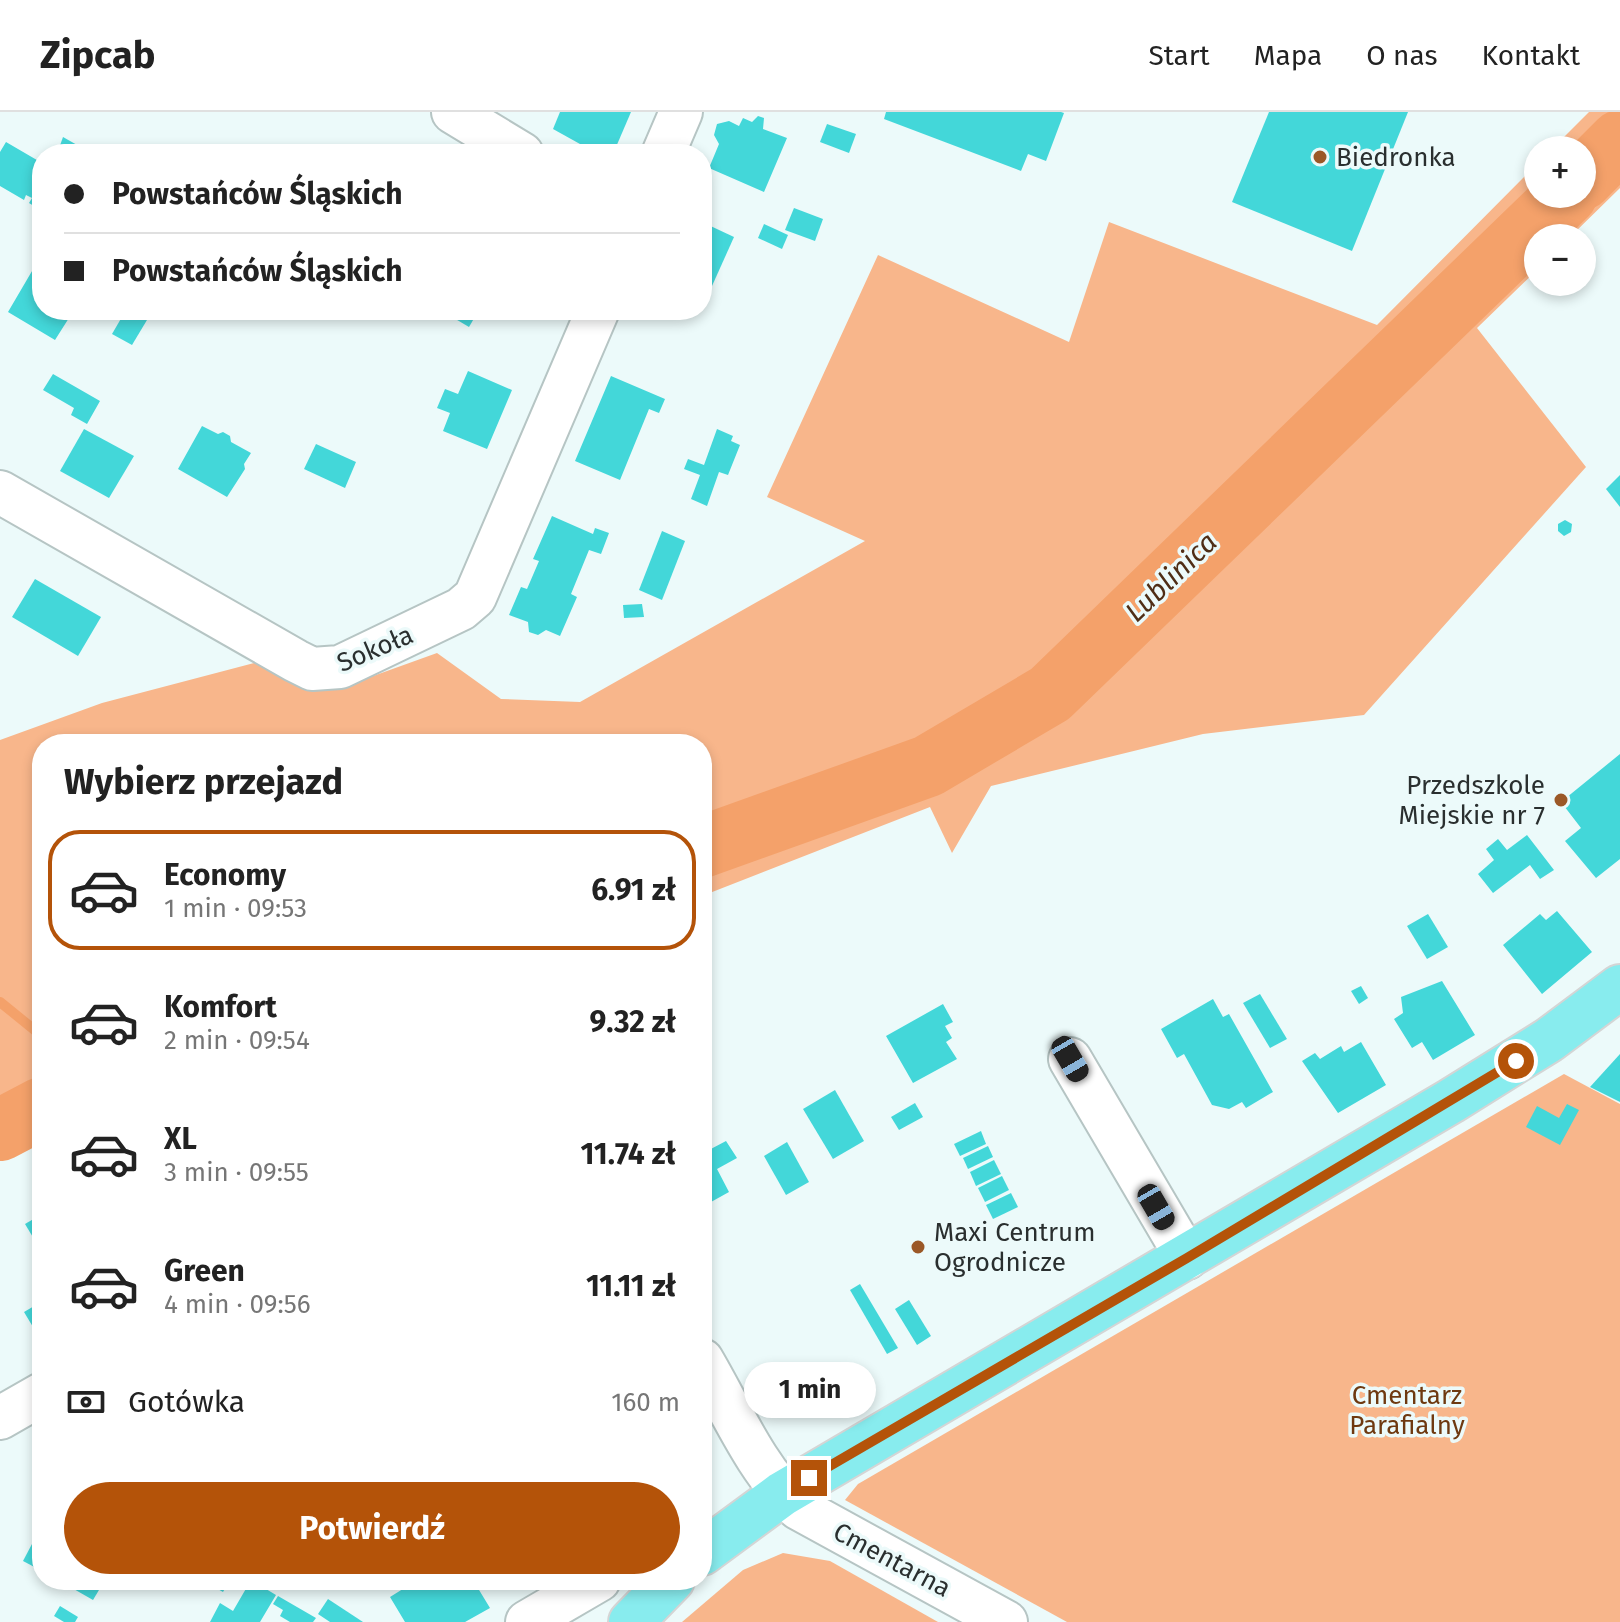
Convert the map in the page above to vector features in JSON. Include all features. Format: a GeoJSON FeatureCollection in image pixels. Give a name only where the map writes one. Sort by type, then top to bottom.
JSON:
{"type":"FeatureCollection","features":[{"type":"Feature","properties":{"kind":"main road"},"geometry":{"type":"LineString","coordinates":[[712,1546],[782,1494],[1187,1258],[1537,1048],[1620,987]]}},
{"type":"Feature","properties":{"kind":"main road"},"geometry":{"type":"LineString","coordinates":[[631,1622],[662,1590]]}},
{"type":"Feature","properties":{"kind":"street"},"geometry":{"type":"LineString","coordinates":[[453,112],[506,144]]}},
{"type":"Feature","properties":{"kind":"street"},"geometry":{"type":"LineString","coordinates":[[667,144],[681,112]]}},
{"type":"Feature","properties":{"kind":"street","name":"Sokoła"},"geometry":{"type":"LineString","coordinates":[[0,492],[296,661],[312,669],[340,667],[461,609],[475,597],[594,320]]}},
{"type":"Feature","properties":{"kind":"street"},"geometry":{"type":"LineString","coordinates":[[1070,1059],[1187,1258]]}},
{"type":"Feature","properties":{"kind":"street"},"geometry":{"type":"LineString","coordinates":[[712,1377],[782,1494]]}},
{"type":"Feature","properties":{"kind":"street"},"geometry":{"type":"LineString","coordinates":[[0,1418],[32,1400]]}},
{"type":"Feature","properties":{"kind":"street","name":"Cmentarna"},"geometry":{"type":"LineString","coordinates":[[782,1494],[798,1508],[1006,1622]]}},
{"type":"Feature","properties":{"kind":"street"},"geometry":{"type":"LineString","coordinates":[[527,1622],[582,1590]]}},
{"type":"Feature","properties":{"kind":"green space"},"geometry":{"type":"Polygon","coordinates":[[[1589,112],[1620,112],[1620,188],[1583,224],[1524,224],[1524,283],[1477,328],[1586,467],[1364,715],[1203,734],[991,786],[952,853],[930,807],[712,892],[712,734],[32,734],[32,1111],[0,1127],[0,740],[102,703],[258,662],[306,686],[337,689],[437,653],[501,699],[580,702],[865,541],[767,497],[878,255],[1069,342],[1109,222],[1377,325],[1524,177],[1524,208],[1596,208],[1596,136],[1565,136],[1589,112]]]}},
{"type":"Feature","properties":{"kind":"green space","name":"Cmentarz Parafialny"},"geometry":{"type":"Polygon","coordinates":[[[1564,1074],[1620,1104],[1620,1622],[1067,1622],[845,1500],[858,1484],[1564,1074]]]}},
{"type":"Feature","properties":{"kind":"green space"},"geometry":{"type":"Polygon","coordinates":[[[783,1553],[830,1561],[938,1622],[682,1622],[743,1570],[783,1553]]]}},
{"type":"Feature","properties":{"kind":"building"},"geometry":{"type":"Polygon","coordinates":[[[560,112],[631,112],[617,144],[580,144],[553,129],[560,112]]]}},
{"type":"Feature","properties":{"kind":"building"},"geometry":{"type":"Polygon","coordinates":[[[886,112],[1064,113],[1046,161],[1028,154],[1021,171],[884,119],[886,112]]]}},
{"type":"Feature","properties":{"kind":"building","name":"Biedronka"},"geometry":{"type":"Polygon","coordinates":[[[1269,112],[1408,112],[1352,251],[1232,202],[1269,112]]]}},
{"type":"Feature","properties":{"kind":"building"},"geometry":{"type":"Polygon","coordinates":[[[758,116],[764,118],[763,129],[787,138],[764,192],[712,169],[719,144],[714,135],[717,124],[729,121],[739,126],[743,118],[752,122],[758,116]]]}},
{"type":"Feature","properties":{"kind":"building"},"geometry":{"type":"Polygon","coordinates":[[[827,124],[856,134],[849,153],[820,142],[827,124]]]}},
{"type":"Feature","properties":{"kind":"building"},"geometry":{"type":"Polygon","coordinates":[[[63,137],[75,144],[61,144],[63,137]]]}},
{"type":"Feature","properties":{"kind":"building"},"geometry":{"type":"Polygon","coordinates":[[[6,142],[32,157],[32,198],[26,195],[24,200],[0,186],[0,152],[6,142]]]}},
{"type":"Feature","properties":{"kind":"building"},"geometry":{"type":"Polygon","coordinates":[[[794,208],[823,219],[815,241],[785,230],[794,208]]]}},
{"type":"Feature","properties":{"kind":"building"},"geometry":{"type":"Polygon","coordinates":[[[764,224],[788,235],[782,249],[758,238],[764,224]]]}},
{"type":"Feature","properties":{"kind":"building"},"geometry":{"type":"Polygon","coordinates":[[[712,227],[734,237],[712,286],[712,227]]]}},
{"type":"Feature","properties":{"kind":"building"},"geometry":{"type":"Polygon","coordinates":[[[32,271],[32,320],[68,320],[55,340],[8,312],[32,271]]]}},
{"type":"Feature","properties":{"kind":"building"},"geometry":{"type":"Polygon","coordinates":[[[120,320],[147,320],[132,345],[112,334],[120,320]]]}},
{"type":"Feature","properties":{"kind":"building"},"geometry":{"type":"Polygon","coordinates":[[[457,320],[473,320],[469,327],[457,320]]]}},
{"type":"Feature","properties":{"kind":"building"},"geometry":{"type":"Polygon","coordinates":[[[468,371],[512,390],[487,449],[443,431],[450,413],[437,408],[445,389],[458,394],[468,371]]]}},
{"type":"Feature","properties":{"kind":"building"},"geometry":{"type":"Polygon","coordinates":[[[53,374],[100,401],[87,424],[71,415],[74,408],[43,390],[53,374]]]}},
{"type":"Feature","properties":{"kind":"building"},"geometry":{"type":"Polygon","coordinates":[[[611,376],[665,399],[659,413],[649,409],[620,480],[575,461],[611,376]]]}},
{"type":"Feature","properties":{"kind":"building"},"geometry":{"type":"Polygon","coordinates":[[[202,426],[218,434],[223,432],[230,436],[231,442],[251,453],[227,497],[178,469],[202,426]]]}},
{"type":"Feature","properties":{"kind":"building"},"geometry":{"type":"Polygon","coordinates":[[[84,429],[134,456],[109,498],[60,471],[84,429]]]}},
{"type":"Feature","properties":{"kind":"building"},"geometry":{"type":"Polygon","coordinates":[[[717,429],[733,436],[731,441],[740,445],[728,475],[719,472],[707,506],[691,499],[700,475],[684,469],[688,459],[704,465],[717,429]]]}},
{"type":"Feature","properties":{"kind":"building"},"geometry":{"type":"Polygon","coordinates":[[[316,444],[356,462],[345,488],[304,469],[316,444]]]}},
{"type":"Feature","properties":{"kind":"building"},"geometry":{"type":"Polygon","coordinates":[[[1620,475],[1620,507],[1606,489],[1620,475]]]}},
{"type":"Feature","properties":{"kind":"building"},"geometry":{"type":"Polygon","coordinates":[[[552,516],[593,534],[595,528],[609,533],[601,554],[589,550],[571,594],[577,597],[560,636],[546,630],[538,635],[529,632],[528,622],[509,615],[521,587],[527,589],[539,561],[533,559],[552,516]]]}},
{"type":"Feature","properties":{"kind":"building"},"geometry":{"type":"Polygon","coordinates":[[[1565,520],[1572,524],[1571,532],[1564,536],[1558,531],[1558,524],[1565,520]]]}},
{"type":"Feature","properties":{"kind":"building"},"geometry":{"type":"Polygon","coordinates":[[[662,531],[685,541],[662,600],[639,590],[662,531]]]}},
{"type":"Feature","properties":{"kind":"building"},"geometry":{"type":"Polygon","coordinates":[[[35,579],[101,617],[78,656],[12,617],[35,579]]]}},
{"type":"Feature","properties":{"kind":"building"},"geometry":{"type":"Polygon","coordinates":[[[642,604],[644,617],[624,618],[623,605],[642,604]]]}},
{"type":"Feature","properties":{"kind":"building"},"geometry":{"type":"Polygon","coordinates":[[[1620,754],[1620,859],[1596,878],[1565,841],[1581,828],[1561,802],[1620,754]]]}},
{"type":"Feature","properties":{"kind":"building"},"geometry":{"type":"Polygon","coordinates":[[[1527,835],[1554,870],[1540,879],[1530,865],[1493,893],[1478,874],[1494,860],[1486,849],[1498,839],[1507,850],[1527,835]]]}},
{"type":"Feature","properties":{"kind":"building"},"geometry":{"type":"Polygon","coordinates":[[[1557,911],[1592,952],[1542,994],[1503,945],[1540,914],[1546,920],[1557,911]]]}},
{"type":"Feature","properties":{"kind":"building"},"geometry":{"type":"Polygon","coordinates":[[[1428,914],[1448,947],[1427,959],[1407,926],[1428,914]]]}},
{"type":"Feature","properties":{"kind":"building"},"geometry":{"type":"Polygon","coordinates":[[[1442,981],[1475,1035],[1433,1060],[1422,1042],[1412,1048],[1394,1019],[1403,1013],[1401,997],[1442,981]]]}},
{"type":"Feature","properties":{"kind":"building"},"geometry":{"type":"Polygon","coordinates":[[[1361,986],[1368,998],[1359,1004],[1351,991],[1361,986]]]}},
{"type":"Feature","properties":{"kind":"building"},"geometry":{"type":"Polygon","coordinates":[[[1260,994],[1287,1039],[1270,1048],[1243,1003],[1260,994]]]}},
{"type":"Feature","properties":{"kind":"building"},"geometry":{"type":"Polygon","coordinates":[[[1213,999],[1223,1017],[1229,1014],[1273,1092],[1246,1108],[1242,1102],[1229,1109],[1212,1105],[1184,1054],[1177,1058],[1161,1029],[1213,999]]]}},
{"type":"Feature","properties":{"kind":"building"},"geometry":{"type":"Polygon","coordinates":[[[943,1004],[953,1022],[945,1026],[952,1038],[946,1042],[957,1059],[913,1083],[886,1036],[943,1004]]]}},
{"type":"Feature","properties":{"kind":"building"},"geometry":{"type":"Polygon","coordinates":[[[1361,1042],[1386,1085],[1338,1113],[1302,1061],[1315,1053],[1320,1059],[1341,1046],[1344,1052],[1361,1042]]]}},
{"type":"Feature","properties":{"kind":"building"},"geometry":{"type":"Polygon","coordinates":[[[1620,1054],[1620,1102],[1590,1087],[1620,1054]]]}},
{"type":"Feature","properties":{"kind":"building"},"geometry":{"type":"Polygon","coordinates":[[[835,1090],[864,1141],[833,1159],[803,1109],[835,1090]]]}},
{"type":"Feature","properties":{"kind":"building"},"geometry":{"type":"Polygon","coordinates":[[[915,1103],[923,1117],[899,1130],[891,1117],[915,1103]]]}},
{"type":"Feature","properties":{"kind":"building"},"geometry":{"type":"Polygon","coordinates":[[[1567,1104],[1579,1110],[1560,1145],[1526,1127],[1537,1106],[1559,1118],[1567,1104]]]}},
{"type":"Feature","properties":{"kind":"building"},"geometry":{"type":"Polygon","coordinates":[[[981,1131],[986,1144],[960,1156],[954,1144],[981,1131]]]}},
{"type":"Feature","properties":{"kind":"building"},"geometry":{"type":"Polygon","coordinates":[[[726,1141],[737,1158],[717,1169],[729,1192],[712,1201],[712,1148],[726,1141]]]}},
{"type":"Feature","properties":{"kind":"building"},"geometry":{"type":"Polygon","coordinates":[[[787,1142],[809,1182],[786,1195],[764,1156],[787,1142]]]}},
{"type":"Feature","properties":{"kind":"building"},"geometry":{"type":"Polygon","coordinates":[[[988,1146],[993,1157],[968,1169],[963,1158],[988,1146]]]}},
{"type":"Feature","properties":{"kind":"building"},"geometry":{"type":"Polygon","coordinates":[[[994,1160],[1001,1174],[976,1186],[970,1172],[994,1160]]]}},
{"type":"Feature","properties":{"kind":"building"},"geometry":{"type":"Polygon","coordinates":[[[1002,1176],[1009,1190],[985,1202],[978,1188],[1002,1176]]]}},
{"type":"Feature","properties":{"kind":"building"},"geometry":{"type":"Polygon","coordinates":[[[1011,1193],[1018,1207],[993,1219],[986,1205],[1011,1193]]]}},
{"type":"Feature","properties":{"kind":"building"},"geometry":{"type":"Polygon","coordinates":[[[32,1220],[32,1236],[25,1224],[32,1220]]]}},
{"type":"Feature","properties":{"kind":"building"},"geometry":{"type":"Polygon","coordinates":[[[860,1284],[898,1348],[887,1354],[850,1290],[860,1284]]]}},
{"type":"Feature","properties":{"kind":"building"},"geometry":{"type":"Polygon","coordinates":[[[909,1300],[931,1336],[917,1345],[895,1309],[909,1300]]]}},
{"type":"Feature","properties":{"kind":"building"},"geometry":{"type":"Polygon","coordinates":[[[32,1307],[32,1325],[24,1312],[32,1307]]]}},
{"type":"Feature","properties":{"kind":"building"},"geometry":{"type":"Polygon","coordinates":[[[32,1544],[32,1566],[23,1561],[32,1544]]]}},
{"type":"Feature","properties":{"kind":"building"},"geometry":{"type":"Polygon","coordinates":[[[76,1590],[99,1590],[93,1600],[76,1590]]]}},
{"type":"Feature","properties":{"kind":"building"},"geometry":{"type":"Polygon","coordinates":[[[245,1590],[268,1590],[276,1595],[260,1622],[210,1622],[220,1603],[233,1611],[245,1590]]]}},
{"type":"Feature","properties":{"kind":"building"},"geometry":{"type":"Polygon","coordinates":[[[401,1590],[479,1590],[490,1608],[465,1622],[405,1622],[390,1597],[401,1590]]]}},
{"type":"Feature","properties":{"kind":"building"},"geometry":{"type":"Polygon","coordinates":[[[278,1596],[316,1618],[313,1622],[290,1622],[280,1616],[283,1610],[273,1604],[278,1596]]]}},
{"type":"Feature","properties":{"kind":"building"},"geometry":{"type":"Polygon","coordinates":[[[328,1599],[363,1622],[330,1622],[318,1614],[328,1599]]]}},
{"type":"Feature","properties":{"kind":"building"},"geometry":{"type":"Polygon","coordinates":[[[60,1606],[78,1617],[75,1622],[64,1622],[54,1616],[60,1606]]]}},
{"type":"Feature","properties":{"kind":"waterway","name":"Lublinica"},"geometry":{"type":"LineString","coordinates":[[1596,165],[1620,141]]}},
{"type":"Feature","properties":{"kind":"waterway","name":"Lublinica"},"geometry":{"type":"LineString","coordinates":[[712,843],[928,766],[1050,694],[1553,208]]}},
{"type":"Feature","properties":{"kind":"waterway"},"geometry":{"type":"LineString","coordinates":[[0,1002],[32,1028]]}},
{"type":"Feature","properties":{"kind":"waterway","name":"Lublinica"},"geometry":{"type":"LineString","coordinates":[[0,1130],[32,1113]]}},
{"type":"Feature","properties":{"kind":"place","name":"Biedronka"},"geometry":{"type":"Point","coordinates":[1320,157]}},
{"type":"Feature","properties":{"kind":"place","name":"Przedszkole Miejskie nr 7"},"geometry":{"type":"Point","coordinates":[1561,800]}},
{"type":"Feature","properties":{"kind":"place","name":"Maxi Centrum Ogrodnicze"},"geometry":{"type":"Point","coordinates":[918,1247]}},
{"type":"Feature","properties":{"kind":"route"},"geometry":{"type":"LineString","coordinates":[[809,1478],[1187,1258],[1516,1061]]}}]}
